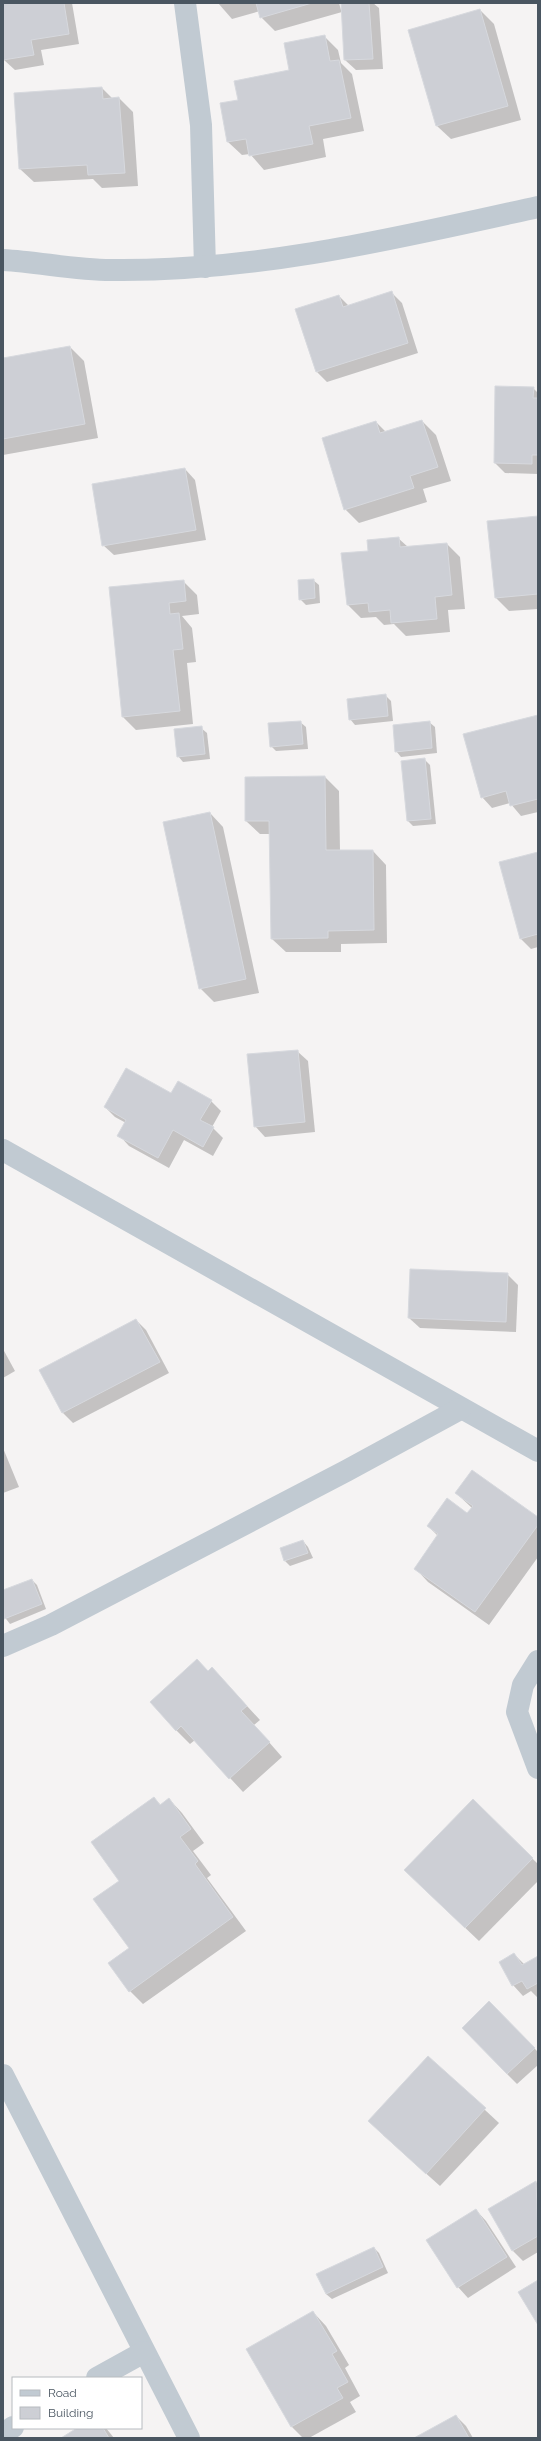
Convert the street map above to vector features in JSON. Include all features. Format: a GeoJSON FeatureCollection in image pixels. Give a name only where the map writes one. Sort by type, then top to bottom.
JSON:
{"type":"FeatureCollection","features":[{"type":"Feature","properties":{"kind":"street"},"geometry":{"type":"LineString","coordinates":[[184,3],[201,125],[205,267]]}},
{"type":"Feature","properties":{"kind":"street"},"geometry":{"type":"LineString","coordinates":[[3,260],[110,270],[205,267],[322,253],[538,207]]}},
{"type":"Feature","properties":{"kind":"street"},"geometry":{"type":"LineString","coordinates":[[3,1150],[460,1409],[538,1451]]}},
{"type":"Feature","properties":{"kind":"street"},"geometry":{"type":"LineString","coordinates":[[3,1646],[58,1622],[346,1471],[460,1409]]}},
{"type":"Feature","properties":{"kind":"street"},"geometry":{"type":"LineString","coordinates":[[538,1661],[523,1685],[516,1712],[538,1768]]}},
{"type":"Feature","properties":{"kind":"street"},"geometry":{"type":"LineString","coordinates":[[3,2075],[189,2438]]}},
{"type":"Feature","properties":{"kind":"street"},"geometry":{"type":"LineString","coordinates":[[99,2377],[144,2352]]}},
{"type":"Feature","properties":{"kind":"street"},"geometry":{"type":"LineString","coordinates":[[3,2434],[12,2428]]}},
{"type":"Feature","properties":{"kind":"building"},"geometry":{"type":"Polygon","coordinates":[[[3,3],[64,3],[69,34],[31,40],[34,55],[3,60],[3,3]]]}},
{"type":"Feature","properties":{"kind":"building"},"geometry":{"type":"Polygon","coordinates":[[[256,3],[312,3],[260,18],[256,3]]]}},
{"type":"Feature","properties":{"kind":"building"},"geometry":{"type":"Polygon","coordinates":[[[341,3],[369,3],[373,59],[344,60],[341,3]]]}},
{"type":"Feature","properties":{"kind":"building"},"geometry":{"type":"Polygon","coordinates":[[[480,9],[508,106],[436,126],[408,30],[480,9]]]}},
{"type":"Feature","properties":{"kind":"building"},"geometry":{"type":"Polygon","coordinates":[[[325,35],[330,61],[339,60],[351,118],[309,126],[313,144],[249,156],[246,139],[227,142],[220,103],[238,100],[234,81],[289,70],[284,43],[325,35]]]}},
{"type":"Feature","properties":{"kind":"building"},"geometry":{"type":"Polygon","coordinates":[[[102,87],[103,99],[119,97],[125,173],[88,175],[87,165],[19,169],[14,93],[102,87]]]}},
{"type":"Feature","properties":{"kind":"building"},"geometry":{"type":"Polygon","coordinates":[[[392,291],[408,343],[316,372],[295,309],[339,295],[343,307],[392,291]]]}},
{"type":"Feature","properties":{"kind":"building"},"geometry":{"type":"Polygon","coordinates":[[[70,346],[85,424],[3,439],[3,358],[70,346]]]}},
{"type":"Feature","properties":{"kind":"building"},"geometry":{"type":"Polygon","coordinates":[[[495,386],[534,387],[533,398],[538,398],[538,455],[532,455],[532,464],[494,463],[495,386]]]}},
{"type":"Feature","properties":{"kind":"building"},"geometry":{"type":"Polygon","coordinates":[[[422,420],[438,467],[410,476],[414,488],[344,510],[322,438],[376,421],[380,433],[422,420]]]}},
{"type":"Feature","properties":{"kind":"building"},"geometry":{"type":"Polygon","coordinates":[[[185,468],[196,530],[102,546],[92,484],[185,468]]]}},
{"type":"Feature","properties":{"kind":"building"},"geometry":{"type":"Polygon","coordinates":[[[538,516],[538,594],[495,598],[487,521],[538,516]]]}},
{"type":"Feature","properties":{"kind":"building"},"geometry":{"type":"Polygon","coordinates":[[[399,537],[400,547],[447,543],[452,595],[435,597],[437,619],[391,623],[390,610],[369,612],[368,603],[347,605],[341,553],[368,551],[367,540],[399,537]]]}},
{"type":"Feature","properties":{"kind":"building"},"geometry":{"type":"Polygon","coordinates":[[[314,579],[315,598],[299,600],[298,580],[314,579]]]}},
{"type":"Feature","properties":{"kind":"building"},"geometry":{"type":"Polygon","coordinates":[[[184,580],[186,601],[169,603],[170,614],[179,613],[183,649],[173,650],[180,711],[122,717],[109,587],[184,580]]]}},
{"type":"Feature","properties":{"kind":"building"},"geometry":{"type":"Polygon","coordinates":[[[386,694],[388,716],[349,720],[347,699],[386,694]]]}},
{"type":"Feature","properties":{"kind":"building"},"geometry":{"type":"Polygon","coordinates":[[[538,715],[538,799],[510,806],[506,791],[481,798],[463,734],[538,715]]]}},
{"type":"Feature","properties":{"kind":"building"},"geometry":{"type":"Polygon","coordinates":[[[301,721],[303,744],[270,747],[268,723],[301,721]]]}},
{"type":"Feature","properties":{"kind":"building"},"geometry":{"type":"Polygon","coordinates":[[[430,721],[432,748],[395,752],[393,725],[430,721]]]}},
{"type":"Feature","properties":{"kind":"building"},"geometry":{"type":"Polygon","coordinates":[[[202,726],[205,754],[177,757],[174,729],[202,726]]]}},
{"type":"Feature","properties":{"kind":"building"},"geometry":{"type":"Polygon","coordinates":[[[425,758],[431,819],[407,821],[401,761],[425,758]]]}},
{"type":"Feature","properties":{"kind":"building"},"geometry":{"type":"Polygon","coordinates":[[[325,776],[326,850],[373,850],[374,930],[328,931],[328,938],[271,939],[269,821],[245,821],[245,777],[325,776]]]}},
{"type":"Feature","properties":{"kind":"building"},"geometry":{"type":"Polygon","coordinates":[[[210,812],[246,979],[199,989],[163,822],[210,812]]]}},
{"type":"Feature","properties":{"kind":"building"},"geometry":{"type":"Polygon","coordinates":[[[538,852],[538,934],[520,939],[499,862],[538,852]]]}},
{"type":"Feature","properties":{"kind":"building"},"geometry":{"type":"Polygon","coordinates":[[[298,1050],[305,1122],[254,1127],[247,1054],[298,1050]]]}},
{"type":"Feature","properties":{"kind":"building"},"geometry":{"type":"Polygon","coordinates":[[[126,1068],[171,1093],[178,1081],[212,1100],[200,1120],[214,1127],[203,1147],[173,1130],[158,1158],[117,1136],[126,1120],[104,1107],[126,1068]]]}},
{"type":"Feature","properties":{"kind":"building"},"geometry":{"type":"Polygon","coordinates":[[[410,1269],[508,1273],[506,1322],[408,1318],[410,1269]]]}},
{"type":"Feature","properties":{"kind":"building"},"geometry":{"type":"Polygon","coordinates":[[[136,1319],[160,1362],[62,1413],[39,1370],[136,1319]]]}},
{"type":"Feature","properties":{"kind":"building"},"geometry":{"type":"Polygon","coordinates":[[[472,1470],[538,1517],[538,1525],[475,1612],[414,1569],[438,1534],[427,1526],[447,1498],[467,1513],[473,1506],[455,1493],[472,1470]]]}},
{"type":"Feature","properties":{"kind":"building"},"geometry":{"type":"Polygon","coordinates":[[[303,1540],[308,1553],[284,1561],[280,1548],[303,1540]]]}},
{"type":"Feature","properties":{"kind":"building"},"geometry":{"type":"Polygon","coordinates":[[[32,1579],[42,1604],[4,1619],[3,1590],[32,1579]]]}},
{"type":"Feature","properties":{"kind":"building"},"geometry":{"type":"Polygon","coordinates":[[[197,1659],[208,1671],[212,1667],[247,1706],[241,1711],[270,1742],[229,1779],[181,1726],[176,1731],[150,1702],[197,1659]]]}},
{"type":"Feature","properties":{"kind":"building"},"geometry":{"type":"Polygon","coordinates":[[[154,1797],[160,1805],[169,1798],[191,1829],[180,1837],[198,1861],[195,1864],[233,1917],[129,1992],[108,1963],[129,1948],[93,1899],[119,1881],[91,1842],[154,1797]]]}},
{"type":"Feature","properties":{"kind":"building"},"geometry":{"type":"Polygon","coordinates":[[[473,1799],[533,1858],[465,1928],[404,1870],[473,1799]]]}},
{"type":"Feature","properties":{"kind":"building"},"geometry":{"type":"Polygon","coordinates":[[[514,1953],[522,1965],[538,1956],[538,1983],[527,1989],[522,1981],[512,1986],[499,1962],[514,1953]]]}},
{"type":"Feature","properties":{"kind":"building"},"geometry":{"type":"Polygon","coordinates":[[[489,2001],[535,2048],[507,2074],[462,2028],[489,2001]]]}},
{"type":"Feature","properties":{"kind":"building"},"geometry":{"type":"Polygon","coordinates":[[[428,2056],[486,2108],[426,2174],[368,2121],[428,2056]]]}},
{"type":"Feature","properties":{"kind":"building"},"geometry":{"type":"Polygon","coordinates":[[[536,2181],[538,2236],[512,2251],[488,2209],[536,2181]]]}},
{"type":"Feature","properties":{"kind":"building"},"geometry":{"type":"Polygon","coordinates":[[[476,2209],[507,2257],[457,2288],[426,2240],[476,2209]]]}},
{"type":"Feature","properties":{"kind":"building"},"geometry":{"type":"Polygon","coordinates":[[[374,2247],[383,2267],[326,2294],[316,2274],[374,2247]]]}},
{"type":"Feature","properties":{"kind":"building"},"geometry":{"type":"Polygon","coordinates":[[[538,2280],[538,2325],[518,2292],[538,2280]]]}},
{"type":"Feature","properties":{"kind":"building"},"geometry":{"type":"Polygon","coordinates":[[[313,2311],[337,2351],[332,2354],[348,2382],[337,2388],[343,2398],[291,2427],[246,2349],[313,2311]]]}},
{"type":"Feature","properties":{"kind":"building"},"geometry":{"type":"Polygon","coordinates":[[[456,2415],[469,2438],[414,2438],[456,2415]]]}},
{"type":"Feature","properties":{"kind":"building"},"geometry":{"type":"Polygon","coordinates":[[[75,2429],[104,2429],[109,2438],[61,2438],[75,2429]]]}}]}
